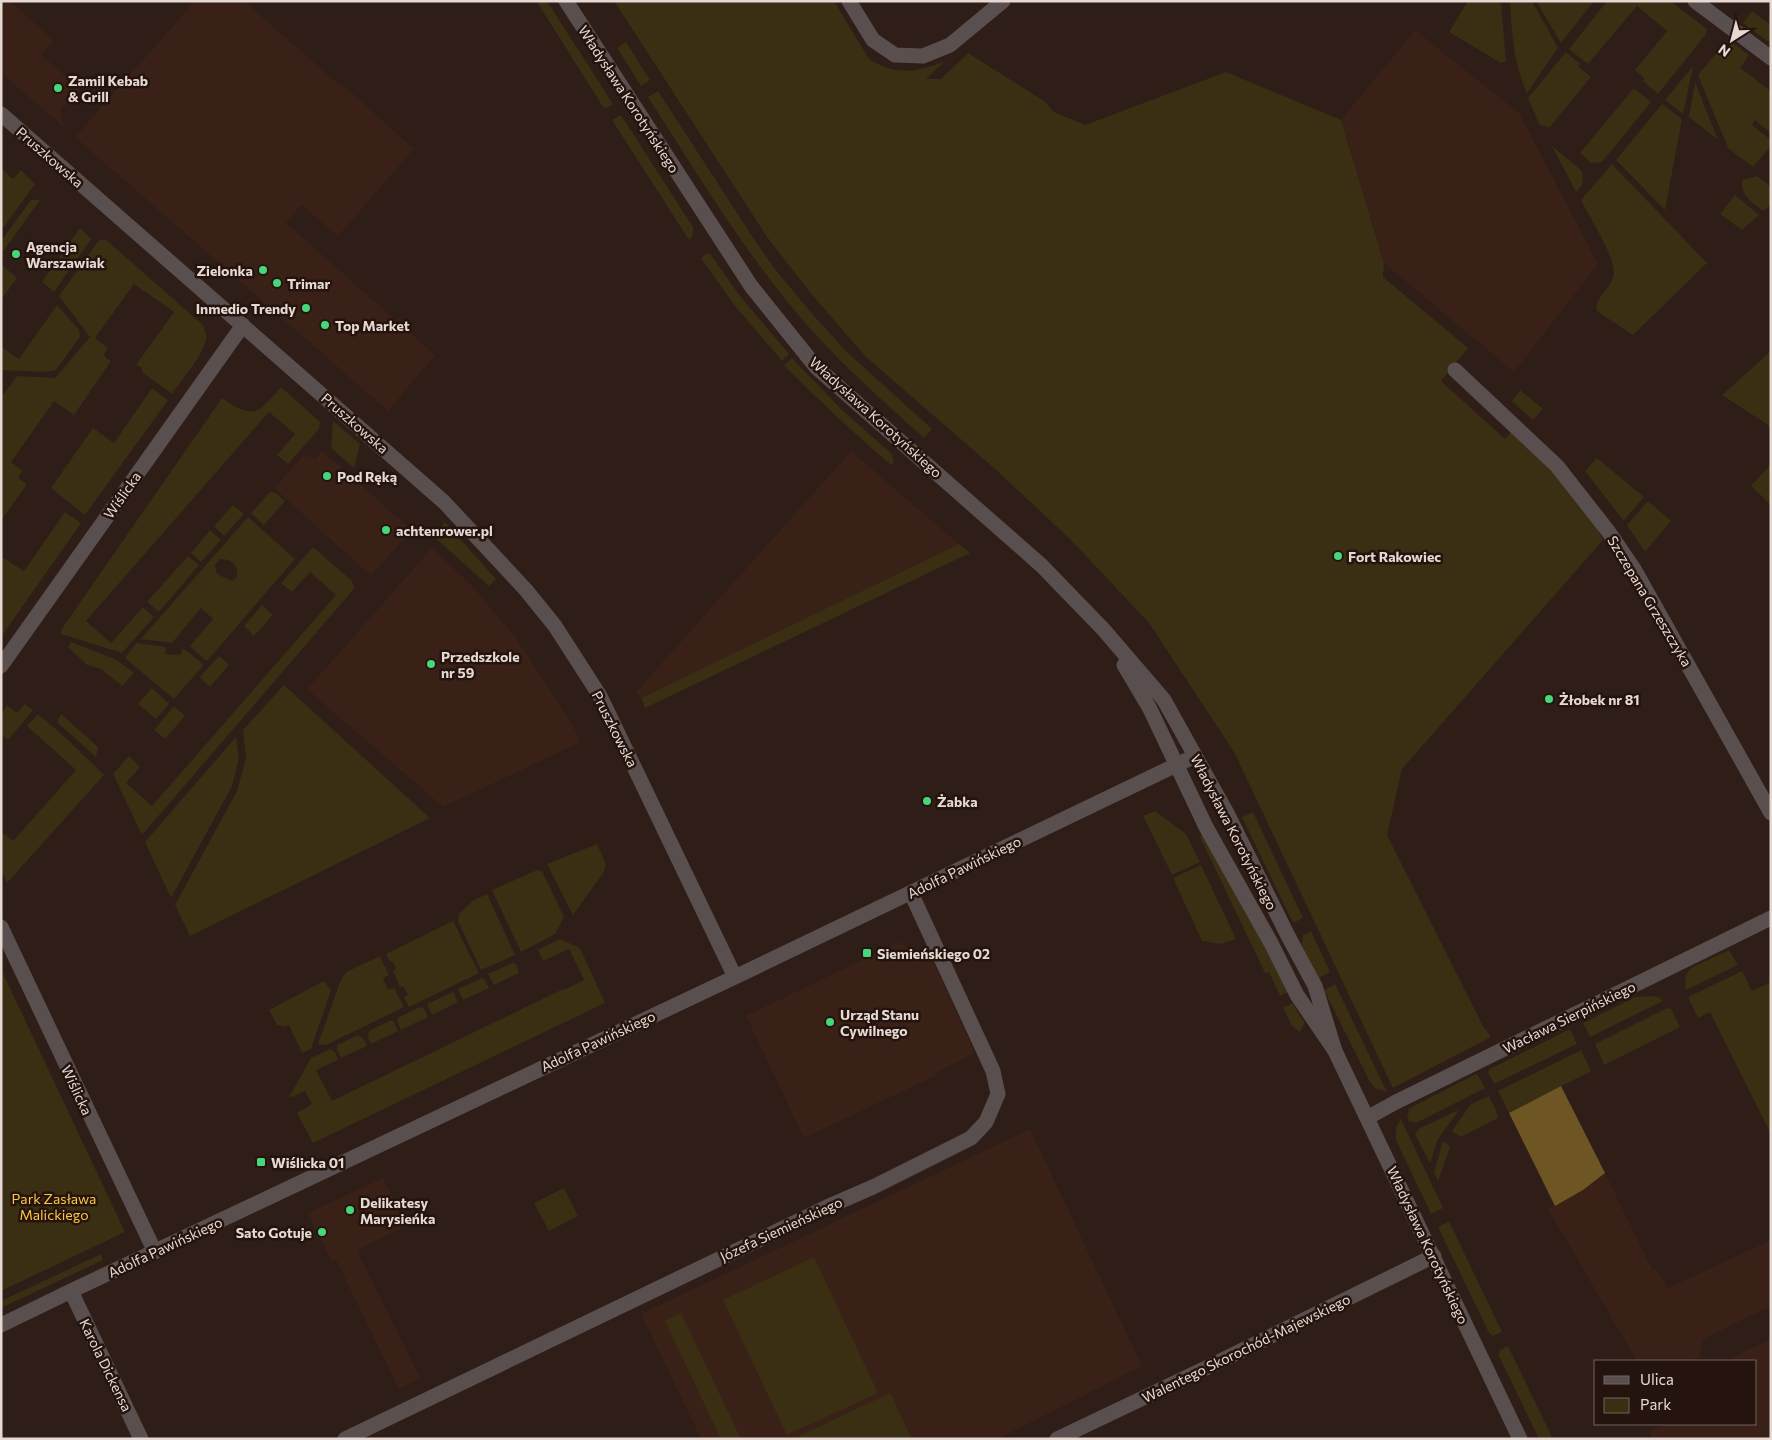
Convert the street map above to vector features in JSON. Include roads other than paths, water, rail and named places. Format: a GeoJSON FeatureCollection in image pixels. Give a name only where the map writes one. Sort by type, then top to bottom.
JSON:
{"type":"FeatureCollection","features":[{"type":"Feature","properties":{"kind":"street","name":"Władysława Korotyńskiego"},"geometry":{"type":"LineString","coordinates":[[566,1],[751,286],[816,367],[1042,566],[1103,629],[1164,700],[1228,815],[1315,986],[1335,1051],[1520,1439]]}},
{"type":"Feature","properties":{"kind":"street"},"geometry":{"type":"LineString","coordinates":[[849,1],[873,40],[895,55],[922,56],[950,45],[1002,1]]}},
{"type":"Feature","properties":{"kind":"street"},"geometry":{"type":"LineString","coordinates":[[1695,1],[1771,58]]}},
{"type":"Feature","properties":{"kind":"street","name":"Pruszkowska"},"geometry":{"type":"LineString","coordinates":[[1,114],[444,502],[526,590],[555,626],[600,696],[735,977]]}},
{"type":"Feature","properties":{"kind":"street","name":"Wiślicka"},"geometry":{"type":"LineString","coordinates":[[1,666],[243,325]]}},
{"type":"Feature","properties":{"kind":"street","name":"Szczepana Grzeszczyka"},"geometry":{"type":"LineString","coordinates":[[1455,370],[1557,466],[1608,530],[1634,569],[1771,813]]}},
{"type":"Feature","properties":{"kind":"street","name":"Władysława Korotyńskiego"},"geometry":{"type":"LineString","coordinates":[[1103,629],[1150,709],[1206,827],[1271,942],[1297,995],[1335,1051]]}},
{"type":"Feature","properties":{"kind":"street","name":"Adolfa Pawińskiego"},"geometry":{"type":"LineString","coordinates":[[1,1325],[735,977],[1195,756]]}},
{"type":"Feature","properties":{"kind":"street","name":"Józefa Siemieńskiego"},"geometry":{"type":"LineString","coordinates":[[345,1439],[826,1207],[873,1187],[971,1138],[986,1122],[998,1094],[993,1071],[911,893]]}},
{"type":"Feature","properties":{"kind":"street","name":"Wacława Sierpińskiego"},"geometry":{"type":"LineString","coordinates":[[1367,1118],[1404,1098],[1771,918]]}},
{"type":"Feature","properties":{"kind":"street","name":"Wiślicka"},"geometry":{"type":"LineString","coordinates":[[1,927],[154,1252]]}},
{"type":"Feature","properties":{"kind":"street","name":"Walentego Skorochód-Majewskiego"},"geometry":{"type":"LineString","coordinates":[[1057,1439],[1434,1256]]}},
{"type":"Feature","properties":{"kind":"street","name":"Karola Dickensa"},"geometry":{"type":"LineString","coordinates":[[71,1291],[141,1439]]}},
{"type":"Feature","properties":{"kind":"place","name":"Zamil Kebab & Grill"},"geometry":{"type":"Point","coordinates":[58,88]}},
{"type":"Feature","properties":{"kind":"place","name":"Agencja Warszawiak"},"geometry":{"type":"Point","coordinates":[16,254]}},
{"type":"Feature","properties":{"kind":"place","name":"Zielonka"},"geometry":{"type":"Point","coordinates":[263,270]}},
{"type":"Feature","properties":{"kind":"place","name":"Trimar"},"geometry":{"type":"Point","coordinates":[277,283]}},
{"type":"Feature","properties":{"kind":"place","name":"Inmedio Trendy"},"geometry":{"type":"Point","coordinates":[306,308]}},
{"type":"Feature","properties":{"kind":"place","name":"Top Market"},"geometry":{"type":"Point","coordinates":[325,325]}},
{"type":"Feature","properties":{"kind":"place","name":"Pod Ręką"},"geometry":{"type":"Point","coordinates":[327,476]}},
{"type":"Feature","properties":{"kind":"place","name":"achtenrower.pl"},"geometry":{"type":"Point","coordinates":[386,530]}},
{"type":"Feature","properties":{"kind":"place","name":"Fort Rakowiec"},"geometry":{"type":"Point","coordinates":[1338,556]}},
{"type":"Feature","properties":{"kind":"place","name":"Przedszkole nr 59"},"geometry":{"type":"Point","coordinates":[431,664]}},
{"type":"Feature","properties":{"kind":"place","name":"Żłobek nr 81"},"geometry":{"type":"Point","coordinates":[1549,699]}},
{"type":"Feature","properties":{"kind":"place","name":"Żabka"},"geometry":{"type":"Point","coordinates":[927,801]}},
{"type":"Feature","properties":{"kind":"place","name":"Siemieńskiego 02"},"geometry":{"type":"Point","coordinates":[867,953]}},
{"type":"Feature","properties":{"kind":"place","name":"Urząd Stanu Cywilnego"},"geometry":{"type":"Point","coordinates":[830,1022]}},
{"type":"Feature","properties":{"kind":"place","name":"Wiślicka 01"},"geometry":{"type":"Point","coordinates":[261,1162]}},
{"type":"Feature","properties":{"kind":"place","name":"Delikatesy Marysieńka"},"geometry":{"type":"Point","coordinates":[350,1210]}},
{"type":"Feature","properties":{"kind":"place","name":"Sato Gotuje"},"geometry":{"type":"Point","coordinates":[322,1232]}},
{"type":"Feature","properties":{"kind":"park label","name":"Park Zasława Malickiego"},"geometry":{"type":"Point","coordinates":[54,1206]}}]}
